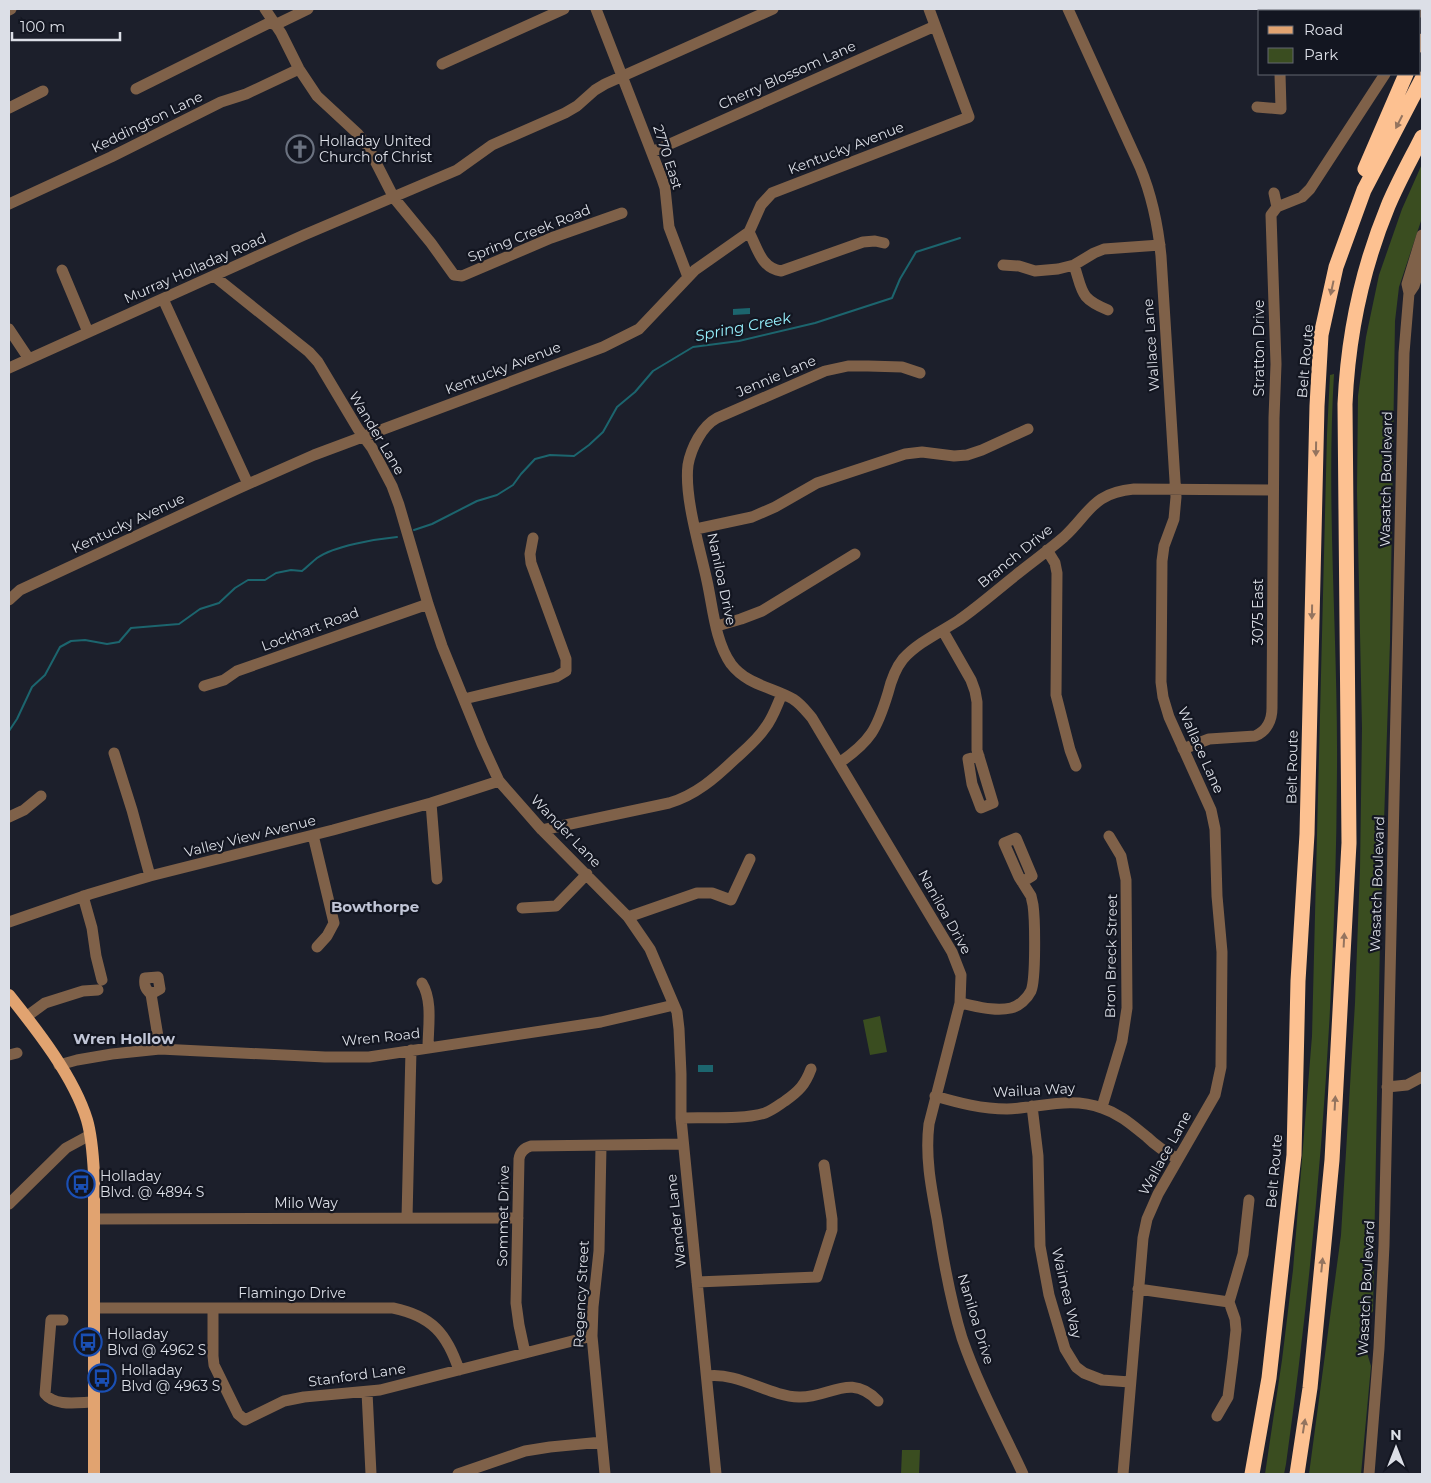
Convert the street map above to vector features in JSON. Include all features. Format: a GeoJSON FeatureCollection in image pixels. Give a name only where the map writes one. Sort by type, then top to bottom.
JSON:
{"type":"FeatureCollection","features":[{"type":"Feature","properties":{"kind":"highway"},"geometry":{"type":"LineString","coordinates":[[1336,267],[1357,187],[1406,75]]}},
{"type":"Feature","properties":{"kind":"highway","name":"Belt Route"},"geometry":{"type":"LineString","coordinates":[[1252,1474],[1269,1378],[1294,1155],[1298,981],[1307,834],[1317,406],[1322,335],[1336,267],[1364,190],[1422,79]]}},
{"type":"Feature","properties":{"kind":"highway"},"geometry":{"type":"LineString","coordinates":[[1297,1474],[1310,1388],[1332,1160],[1349,843],[1346,368],[1352,326],[1363,275],[1388,205],[1422,137]]}},
{"type":"Feature","properties":{"kind":"main road"},"geometry":{"type":"LineString","coordinates":[[9,995],[59,1065],[82,1106],[90,1135],[93,1159],[94,1219],[94,1474]]}},
{"type":"Feature","properties":{"kind":"street"},"geometry":{"type":"LineString","coordinates":[[265,9],[285,40],[299,69],[318,96],[368,146],[394,198]]}},
{"type":"Feature","properties":{"kind":"street"},"geometry":{"type":"LineString","coordinates":[[136,89],[274,23],[308,9]]}},
{"type":"Feature","properties":{"kind":"street"},"geometry":{"type":"LineString","coordinates":[[442,64],[564,9]]}},
{"type":"Feature","properties":{"kind":"street","name":"2770 East"},"geometry":{"type":"LineString","coordinates":[[596,9],[665,188],[671,236],[688,277]]}},
{"type":"Feature","properties":{"kind":"street","name":"Murray Holladay Road"},"geometry":{"type":"LineString","coordinates":[[9,368],[311,232],[457,170],[492,145],[565,113],[577,106],[595,90],[774,9]]}},
{"type":"Feature","properties":{"kind":"street"},"geometry":{"type":"LineString","coordinates":[[929,9],[935,26]]}},
{"type":"Feature","properties":{"kind":"street","name":"Wallace Lane"},"geometry":{"type":"LineString","coordinates":[[1068,9],[1140,167],[1154,207],[1160,245],[1176,490],[1175,516],[1164,546],[1162,561],[1162,682],[1166,710],[1211,810],[1215,829],[1217,896],[1222,952],[1222,1060],[1219,1081],[1215,1094],[1158,1194],[1143,1238],[1123,1474]]}},
{"type":"Feature","properties":{"kind":"street","name":"Kentucky Avenue"},"geometry":{"type":"LineString","coordinates":[[10,595],[314,455],[623,338],[646,323],[700,266],[750,232],[761,205],[772,193],[969,117],[935,26]]}},
{"type":"Feature","properties":{"kind":"street","name":"Cherry Blossom Lane"},"geometry":{"type":"LineString","coordinates":[[652,152],[935,26]]}},
{"type":"Feature","properties":{"kind":"street","name":"Keddington Lane"},"geometry":{"type":"LineString","coordinates":[[9,204],[111,157],[221,102],[246,94],[299,69]]}},
{"type":"Feature","properties":{"kind":"street"},"geometry":{"type":"LineString","coordinates":[[1257,107],[1281,109],[1280,75]]}},
{"type":"Feature","properties":{"kind":"street"},"geometry":{"type":"LineString","coordinates":[[1277,208],[1302,197],[1310,189],[1384,75]]}},
{"type":"Feature","properties":{"kind":"street"},"geometry":{"type":"LineString","coordinates":[[9,108],[43,91]]}},
{"type":"Feature","properties":{"kind":"street","name":"Stratton Drive"},"geometry":{"type":"LineString","coordinates":[[1273,490],[1276,364],[1271,221],[1272,212],[1277,208],[1274,193]]}},
{"type":"Feature","properties":{"kind":"street","name":"Spring Creek Road"},"geometry":{"type":"LineString","coordinates":[[394,198],[431,243],[450,271],[457,277],[551,238],[622,213]]}},
{"type":"Feature","properties":{"kind":"street"},"geometry":{"type":"LineString","coordinates":[[750,232],[764,262],[768,267],[781,272],[863,242],[875,241],[884,243]]}},
{"type":"Feature","properties":{"kind":"street","name":"Wasatch Boulevard"},"geometry":{"type":"LineString","coordinates":[[1369,1474],[1381,1313],[1404,353],[1409,293],[1407,284],[1421,243]]}},
{"type":"Feature","properties":{"kind":"street"},"geometry":{"type":"LineString","coordinates":[[1003,265],[1019,266],[1038,271],[1064,268],[1074,265],[1104,249],[1160,245]]}},
{"type":"Feature","properties":{"kind":"street","name":"Wasatch Boulevard"},"geometry":{"type":"LineString","coordinates":[[1409,293],[1414,286],[1422,261]]}},
{"type":"Feature","properties":{"kind":"street"},"geometry":{"type":"LineString","coordinates":[[1074,265],[1084,295],[1095,305],[1108,310]]}},
{"type":"Feature","properties":{"kind":"street"},"geometry":{"type":"LineString","coordinates":[[62,270],[88,332]]}},
{"type":"Feature","properties":{"kind":"street","name":"Wander Lane"},"geometry":{"type":"LineString","coordinates":[[214,276],[318,362],[364,437],[399,504],[442,646],[499,781],[542,830],[628,917],[650,949],[674,1004],[679,1029],[683,1144],[716,1474]]}},
{"type":"Feature","properties":{"kind":"street"},"geometry":{"type":"LineString","coordinates":[[163,298],[248,484]]}},
{"type":"Feature","properties":{"kind":"street"},"geometry":{"type":"LineString","coordinates":[[9,330],[29,359]]}},
{"type":"Feature","properties":{"kind":"street","name":"Jennie Lane"},"geometry":{"type":"LineString","coordinates":[[707,425],[717,418],[825,371],[848,366],[868,366],[902,367],[920,373]]}},
{"type":"Feature","properties":{"kind":"street","name":"Naniloa Drive"},"geometry":{"type":"LineString","coordinates":[[707,425],[688,463],[688,491],[724,651],[737,672],[756,684],[794,700],[807,711],[952,952],[961,975],[960,1003],[929,1124],[927,1159],[949,1290],[960,1329],[973,1366],[1023,1474]]}},
{"type":"Feature","properties":{"kind":"street"},"geometry":{"type":"LineString","coordinates":[[696,530],[757,516],[818,483],[905,454],[922,452],[954,456],[967,455],[1028,429]]}},
{"type":"Feature","properties":{"kind":"street","name":"Branch Drive"},"geometry":{"type":"LineString","coordinates":[[839,763],[862,746],[874,730],[893,675],[902,660],[917,647],[970,612],[1067,534],[1093,504],[1103,497],[1126,490],[1273,490]]}},
{"type":"Feature","properties":{"kind":"street","name":"3075 East"},"geometry":{"type":"LineString","coordinates":[[1183,749],[1210,739],[1250,738],[1264,731],[1270,723],[1272,708],[1273,490]]}},
{"type":"Feature","properties":{"kind":"street"},"geometry":{"type":"LineString","coordinates":[[464,698],[556,677],[566,671],[566,659],[531,563],[530,554],[533,538]]}},
{"type":"Feature","properties":{"kind":"street"},"geometry":{"type":"LineString","coordinates":[[1047,550],[1056,563],[1058,573],[1057,701],[1076,766]]}},
{"type":"Feature","properties":{"kind":"street"},"geometry":{"type":"LineString","coordinates":[[717,626],[741,620],[762,611],[855,554]]}},
{"type":"Feature","properties":{"kind":"street","name":"Lockhart Road"},"geometry":{"type":"LineString","coordinates":[[204,686],[224,680],[237,671],[428,604]]}},
{"type":"Feature","properties":{"kind":"street"},"geometry":{"type":"LineString","coordinates":[[943,630],[971,680],[975,691],[978,753]]}},
{"type":"Feature","properties":{"kind":"street"},"geometry":{"type":"LineString","coordinates":[[542,830],[669,803],[697,791],[752,744],[766,728],[782,694]]}},
{"type":"Feature","properties":{"kind":"street"},"geometry":{"type":"LineString","coordinates":[[114,753],[150,876]]}},
{"type":"Feature","properties":{"kind":"street","name":"Valley View Avenue"},"geometry":{"type":"LineString","coordinates":[[9,922],[83,896],[150,876],[431,803],[499,781]]}},
{"type":"Feature","properties":{"kind":"street"},"geometry":{"type":"LineString","coordinates":[[9,817],[24,810],[41,796]]}},
{"type":"Feature","properties":{"kind":"street"},"geometry":{"type":"LineString","coordinates":[[431,803],[437,879]]}},
{"type":"Feature","properties":{"kind":"street"},"geometry":{"type":"LineString","coordinates":[[313,835],[334,923],[327,936],[317,947]]}},
{"type":"Feature","properties":{"kind":"street","name":"Bron Breck Street"},"geometry":{"type":"LineString","coordinates":[[1102,1107],[1122,1041],[1127,1014],[1126,880],[1121,856],[1109,836]]}},
{"type":"Feature","properties":{"kind":"street"},"geometry":{"type":"LineString","coordinates":[[628,917],[697,893],[712,892],[731,900],[750,859]]}},
{"type":"Feature","properties":{"kind":"street"},"geometry":{"type":"LineString","coordinates":[[522,908],[556,906],[586,874]]}},
{"type":"Feature","properties":{"kind":"street"},"geometry":{"type":"LineString","coordinates":[[960,1003],[1002,1009],[1018,1005],[1028,996],[1034,981],[1034,910],[1030,896],[1022,882]]}},
{"type":"Feature","properties":{"kind":"street"},"geometry":{"type":"LineString","coordinates":[[26,1017],[44,1003],[100,985],[92,928],[83,896]]}},
{"type":"Feature","properties":{"kind":"street"},"geometry":{"type":"LineString","coordinates":[[422,983],[428,1000],[428,1048]]}},
{"type":"Feature","properties":{"kind":"street"},"geometry":{"type":"LineString","coordinates":[[151,994],[160,1049]]}},
{"type":"Feature","properties":{"kind":"street","name":"Wren Road"},"geometry":{"type":"LineString","coordinates":[[59,1065],[112,1054],[160,1049],[350,1057],[369,1056],[602,1022],[674,1004]]}},
{"type":"Feature","properties":{"kind":"street"},"geometry":{"type":"LineString","coordinates":[[407,1218],[411,1050]]}},
{"type":"Feature","properties":{"kind":"street"},"geometry":{"type":"LineString","coordinates":[[681,1118],[751,1116],[772,1110],[795,1094],[805,1084],[811,1068]]}},
{"type":"Feature","properties":{"kind":"street"},"geometry":{"type":"LineString","coordinates":[[1387,1086],[1407,1085],[1422,1077]]}},
{"type":"Feature","properties":{"kind":"street","name":"Wailua Way"},"geometry":{"type":"LineString","coordinates":[[935,1096],[987,1108],[1008,1109],[1070,1102],[1102,1107],[1126,1120],[1156,1145],[1178,1159]]}},
{"type":"Feature","properties":{"kind":"street","name":"Waimea Way"},"geometry":{"type":"LineString","coordinates":[[1032,1106],[1038,1156],[1040,1246],[1049,1295],[1064,1349],[1076,1367],[1084,1373],[1102,1380],[1130,1382]]}},
{"type":"Feature","properties":{"kind":"street"},"geometry":{"type":"LineString","coordinates":[[9,1204],[66,1148],[90,1135]]}},
{"type":"Feature","properties":{"kind":"street","name":"Sommet Drive"},"geometry":{"type":"LineString","coordinates":[[525,1353],[516,1303],[519,1159],[523,1150],[531,1146],[683,1144]]}},
{"type":"Feature","properties":{"kind":"street","name":"Regency Street"},"geometry":{"type":"LineString","coordinates":[[601,1146],[599,1250],[592,1336],[605,1474]]}},
{"type":"Feature","properties":{"kind":"street"},"geometry":{"type":"LineString","coordinates":[[697,1282],[817,1277],[829,1243],[833,1224],[824,1165]]}},
{"type":"Feature","properties":{"kind":"street"},"geometry":{"type":"LineString","coordinates":[[1217,1416],[1228,1397],[1236,1330],[1230,1302],[1244,1246],[1249,1200]]}},
{"type":"Feature","properties":{"kind":"street","name":"Milo Way"},"geometry":{"type":"LineString","coordinates":[[94,1219],[518,1218]]}},
{"type":"Feature","properties":{"kind":"street"},"geometry":{"type":"LineString","coordinates":[[1138,1289],[1230,1302]]}},
{"type":"Feature","properties":{"kind":"street","name":"Flamingo Drive"},"geometry":{"type":"LineString","coordinates":[[94,1308],[393,1308],[408,1311],[429,1322],[442,1334],[453,1352],[459,1370]]}},
{"type":"Feature","properties":{"kind":"street","name":"Stanford Lane"},"geometry":{"type":"LineString","coordinates":[[213,1308],[214,1365],[238,1414],[245,1420],[284,1401],[322,1395],[367,1392],[419,1381],[592,1336]]}},
{"type":"Feature","properties":{"kind":"street"},"geometry":{"type":"LineString","coordinates":[[63,1320],[51,1320],[46,1394],[49,1399],[56,1401],[94,1402]]}},
{"type":"Feature","properties":{"kind":"street"},"geometry":{"type":"LineString","coordinates":[[707,1376],[726,1376],[796,1397],[857,1388],[868,1392],[878,1401]]}},
{"type":"Feature","properties":{"kind":"street"},"geometry":{"type":"LineString","coordinates":[[367,1392],[371,1474]]}},
{"type":"Feature","properties":{"kind":"street"},"geometry":{"type":"LineString","coordinates":[[458,1474],[525,1451],[602,1442]]}},
{"type":"Feature","properties":{"kind":"green space"},"geometry":{"type":"Polygon","coordinates":[[[1422,164],[1422,218],[1399,287],[1395,321],[1390,642],[1380,941],[1373,1311],[1360,1330],[1371,1366],[1361,1474],[1309,1474],[1341,1235],[1355,1003],[1360,869],[1362,728],[1357,491],[1358,396],[1366,337],[1379,275],[1402,209],[1422,164]]]}},
{"type":"Feature","properties":{"kind":"green space"},"geometry":{"type":"Polygon","coordinates":[[[1334,374],[1331,472],[1337,769],[1336,856],[1329,1031],[1316,1204],[1286,1464],[1284,1474],[1265,1474],[1293,1270],[1312,1036],[1327,434],[1330,375],[1334,374]]]}},
{"type":"Feature","properties":{"kind":"green space"},"geometry":{"type":"Polygon","coordinates":[[[880,1016],[887,1052],[870,1055],[863,1020],[880,1016]]]}},
{"type":"Feature","properties":{"kind":"green space"},"geometry":{"type":"Polygon","coordinates":[[[902,1450],[920,1450],[919,1474],[901,1474],[902,1450]]]}},
{"type":"Feature","properties":{"kind":"water"},"geometry":{"type":"Polygon","coordinates":[[[750,308],[750,314],[733,315],[733,309],[750,308]]]}},
{"type":"Feature","properties":{"kind":"water"},"geometry":{"type":"Polygon","coordinates":[[[698,1065],[713,1065],[713,1072],[698,1072],[698,1065]]]}},
{"type":"Feature","properties":{"kind":"waterway","name":"Spring Creek"},"geometry":{"type":"LineString","coordinates":[[414,530],[432,524],[477,501],[497,495],[513,485],[535,459],[550,455],[574,456],[603,432],[617,407],[635,392],[653,371],[693,347],[739,341],[815,323],[892,298],[900,279],[916,252],[960,238]]}},
{"type":"Feature","properties":{"kind":"waterway","name":"Spring Creek"},"geometry":{"type":"LineString","coordinates":[[9,731],[17,719],[32,687],[45,675],[60,647],[71,641],[85,640],[107,644],[119,642],[131,628],[179,624],[200,609],[219,603],[235,588],[248,580],[265,580],[276,573],[291,570],[302,571],[317,558],[334,550],[367,541],[397,537]]}},
{"type":"Feature","properties":{"kind":"place","name":"Holladay United Church of Christ"},"geometry":{"type":"Point","coordinates":[300,149]}},
{"type":"Feature","properties":{"kind":"place","name":"Holladay Blvd. @ 4894 S"},"geometry":{"type":"Point","coordinates":[81,1184]}},
{"type":"Feature","properties":{"kind":"place","name":"Holladay Blvd @ 4962 S"},"geometry":{"type":"Point","coordinates":[88,1342]}},
{"type":"Feature","properties":{"kind":"place","name":"Holladay Blvd @ 4963 S"},"geometry":{"type":"Point","coordinates":[102,1378]}},
{"type":"Feature","properties":{"kind":"district","name":"Bowthorpe"},"geometry":{"type":"Point","coordinates":[375,907]}},
{"type":"Feature","properties":{"kind":"district","name":"Wren Hollow"},"geometry":{"type":"Point","coordinates":[124,1039]}}]}
